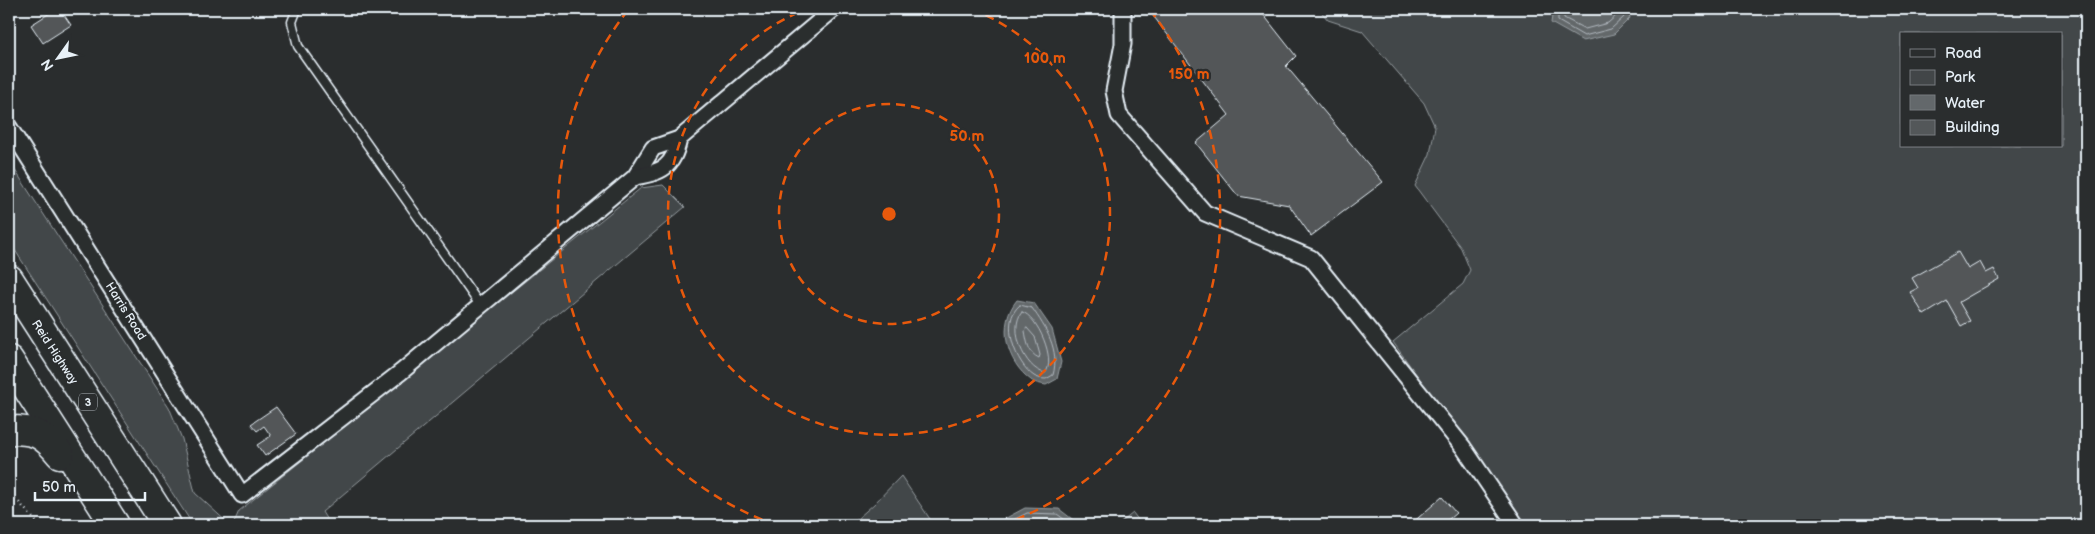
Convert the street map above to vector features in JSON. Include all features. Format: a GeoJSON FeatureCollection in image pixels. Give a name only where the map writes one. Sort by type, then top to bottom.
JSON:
{"type":"FeatureCollection","features":[{"type":"Feature","properties":{"kind":"highway","name":"Reid Highway"},"geometry":{"type":"LineString","coordinates":[[9,279],[167,525]]}},
{"type":"Feature","properties":{"kind":"highway"},"geometry":{"type":"LineString","coordinates":[[9,360],[114,524]]}},
{"type":"Feature","properties":{"kind":"highway"},"geometry":{"type":"LineString","coordinates":[[9,430],[32,430],[45,437],[114,524]]}},
{"type":"Feature","properties":{"kind":"street"},"geometry":{"type":"LineString","coordinates":[[480,305],[635,177],[652,148],[680,139],[834,9]]}},
{"type":"Feature","properties":{"kind":"street"},"geometry":{"type":"LineString","coordinates":[[1123,9],[1123,44],[1114,91],[1119,115],[1205,213],[1311,258],[1463,447],[1516,525]]}},
{"type":"Feature","properties":{"kind":"street","name":"Harris Road"},"geometry":{"type":"LineString","coordinates":[[9,127],[242,495],[401,372],[480,305]]}},
{"type":"Feature","properties":{"kind":"street"},"geometry":{"type":"LineString","coordinates":[[635,177],[656,173],[668,166],[677,152],[680,139]]}},
{"type":"Feature","properties":{"kind":"lane"},"geometry":{"type":"LineString","coordinates":[[297,9],[292,22],[298,46],[480,305]]}},
{"type":"Feature","properties":{"kind":"path"},"geometry":{"type":"LineString","coordinates":[[9,491],[39,525]]}},
{"type":"Feature","properties":{"kind":"green space"},"geometry":{"type":"Polygon","coordinates":[[[1319,9],[2086,9],[2086,525],[1525,525],[1393,342],[1463,284],[1470,270],[1461,248],[1415,186],[1430,154],[1435,127],[1424,103],[1362,31],[1328,20],[1319,9]]]}},
{"type":"Feature","properties":{"kind":"green space"},"geometry":{"type":"Polygon","coordinates":[[[9,161],[169,407],[182,439],[195,493],[230,525],[193,525],[9,241],[9,161]]]}},
{"type":"Feature","properties":{"kind":"green space"},"geometry":{"type":"Polygon","coordinates":[[[663,185],[685,207],[322,512],[330,525],[233,525],[239,511],[641,188],[663,185]]]}},
{"type":"Feature","properties":{"kind":"green space"},"geometry":{"type":"Polygon","coordinates":[[[901,476],[934,525],[850,525],[874,504],[901,476]]]}},
{"type":"Feature","properties":{"kind":"green space"},"geometry":{"type":"Polygon","coordinates":[[[1133,513],[1142,525],[1118,525],[1133,513]]]}},
{"type":"Feature","properties":{"kind":"water"},"geometry":{"type":"Polygon","coordinates":[[[1553,9],[1627,9],[1630,18],[1614,34],[1583,41],[1551,23],[1553,9]]]}},
{"type":"Feature","properties":{"kind":"water"},"geometry":{"type":"Polygon","coordinates":[[[1017,300],[1034,303],[1052,329],[1061,362],[1057,379],[1046,385],[1034,382],[1022,372],[1010,353],[1006,331],[1007,320],[1017,300]]]}},
{"type":"Feature","properties":{"kind":"water"},"geometry":{"type":"Polygon","coordinates":[[[1025,508],[1059,509],[1076,522],[1076,525],[993,525],[1025,508]]]}},
{"type":"Feature","properties":{"kind":"building"},"geometry":{"type":"Polygon","coordinates":[[[56,9],[60,9],[71,25],[43,43],[31,25],[56,9]]]}},
{"type":"Feature","properties":{"kind":"building"},"geometry":{"type":"Polygon","coordinates":[[[1148,9],[1259,9],[1296,56],[1286,66],[1383,182],[1311,236],[1289,205],[1238,196],[1196,143],[1229,115],[1148,9]]]}},
{"type":"Feature","properties":{"kind":"building"},"geometry":{"type":"Polygon","coordinates":[[[1958,252],[1968,269],[1980,262],[1986,273],[1994,269],[1999,279],[1959,302],[1970,321],[1961,326],[1947,301],[1924,315],[1910,292],[1918,288],[1912,278],[1958,252]]]}},
{"type":"Feature","properties":{"kind":"building"},"geometry":{"type":"Polygon","coordinates":[[[276,407],[296,434],[265,456],[257,445],[271,436],[264,426],[257,431],[251,424],[276,407]]]}},
{"type":"Feature","properties":{"kind":"building"},"geometry":{"type":"Polygon","coordinates":[[[1442,497],[1456,513],[1442,525],[1410,525],[1442,497]]]}}]}
